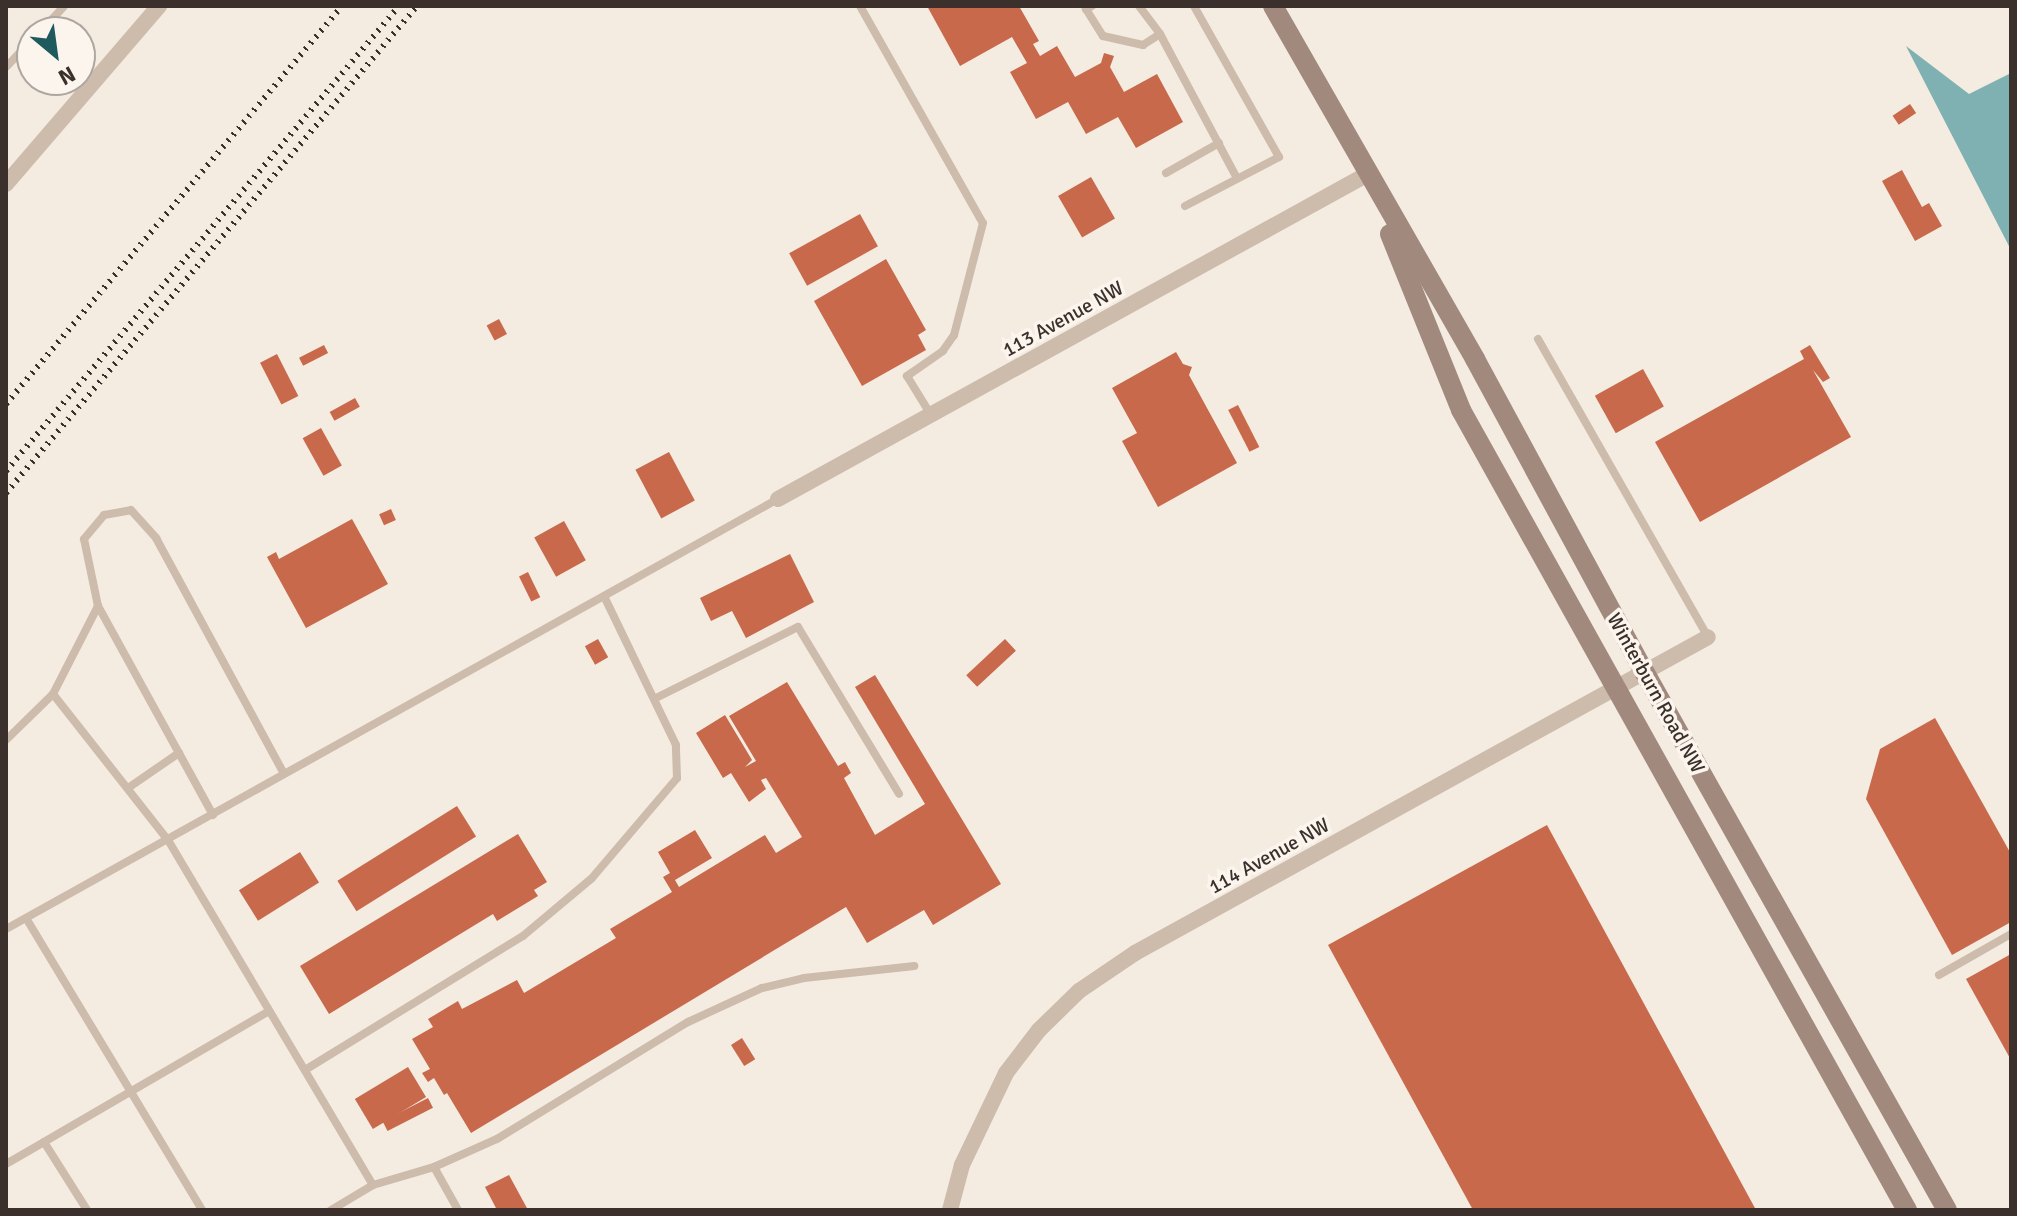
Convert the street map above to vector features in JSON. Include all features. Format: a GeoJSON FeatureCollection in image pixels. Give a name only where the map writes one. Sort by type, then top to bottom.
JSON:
{"type":"FeatureCollection","features":[{"type":"Feature","properties":{"kind":"main road","name":"Winterburn Road NW"},"geometry":{"type":"LineString","coordinates":[[1273,6],[1366,175],[1475,359],[1645,673],[1947,1210]]}},
{"type":"Feature","properties":{"kind":"main road","name":"Winterburn Road NW"},"geometry":{"type":"LineString","coordinates":[[1366,175],[1461,410],[1907,1210]]}},
{"type":"Feature","properties":{"kind":"street"},"geometry":{"type":"LineString","coordinates":[[6,184],[159,6]]}},
{"type":"Feature","properties":{"kind":"street","name":"113 Avenue NW"},"geometry":{"type":"LineString","coordinates":[[778,499],[1366,175]]}},
{"type":"Feature","properties":{"kind":"street","name":"114 Avenue NW"},"geometry":{"type":"LineString","coordinates":[[950,1210],[967,1154],[1006,1073],[1039,1030],[1079,991],[1135,953],[1708,637]]}},
{"type":"Feature","properties":{"kind":"lane"},"geometry":{"type":"LineString","coordinates":[[860,6],[983,223],[954,335],[943,351],[907,376],[931,415]]}},
{"type":"Feature","properties":{"kind":"lane"},"geometry":{"type":"LineString","coordinates":[[1139,6],[1160,34],[1237,178]]}},
{"type":"Feature","properties":{"kind":"lane"},"geometry":{"type":"LineString","coordinates":[[1185,206],[1279,157],[1194,6]]}},
{"type":"Feature","properties":{"kind":"lane"},"geometry":{"type":"LineString","coordinates":[[1088,7],[1103,36],[1143,45],[1160,34]]}},
{"type":"Feature","properties":{"kind":"lane"},"geometry":{"type":"LineString","coordinates":[[1166,173],[1219,143]]}},
{"type":"Feature","properties":{"kind":"lane"},"geometry":{"type":"LineString","coordinates":[[1538,339],[1708,637]]}},
{"type":"Feature","properties":{"kind":"lane"},"geometry":{"type":"LineString","coordinates":[[6,929],[778,499]]}},
{"type":"Feature","properties":{"kind":"lane"},"geometry":{"type":"LineString","coordinates":[[213,815],[98,606],[84,539],[104,515],[131,510],[156,538],[284,774]]}},
{"type":"Feature","properties":{"kind":"lane"},"geometry":{"type":"LineString","coordinates":[[305,1070],[523,936],[592,878],[677,778],[676,745],[604,596]]}},
{"type":"Feature","properties":{"kind":"lane"},"geometry":{"type":"LineString","coordinates":[[6,740],[53,694],[98,606]]}},
{"type":"Feature","properties":{"kind":"lane"},"geometry":{"type":"LineString","coordinates":[[654,699],[798,627],[899,794]]}},
{"type":"Feature","properties":{"kind":"lane"},"geometry":{"type":"LineString","coordinates":[[53,694],[168,840],[373,1185]]}},
{"type":"Feature","properties":{"kind":"lane"},"geometry":{"type":"LineString","coordinates":[[128,788],[179,753]]}},
{"type":"Feature","properties":{"kind":"lane"},"geometry":{"type":"LineString","coordinates":[[26,918],[202,1210]]}},
{"type":"Feature","properties":{"kind":"lane"},"geometry":{"type":"LineString","coordinates":[[1939,975],[2011,934]]}},
{"type":"Feature","properties":{"kind":"lane"},"geometry":{"type":"LineString","coordinates":[[331,1210],[373,1185],[434,1167],[497,1139],[688,1022],[762,988],[804,978],[914,966]]}},
{"type":"Feature","properties":{"kind":"lane"},"geometry":{"type":"LineString","coordinates":[[6,1164],[269,1011]]}},
{"type":"Feature","properties":{"kind":"lane"},"geometry":{"type":"LineString","coordinates":[[44,1142],[87,1210]]}},
{"type":"Feature","properties":{"kind":"lane"},"geometry":{"type":"LineString","coordinates":[[434,1167],[458,1210]]}},
{"type":"Feature","properties":{"kind":"water"},"geometry":{"type":"Polygon","coordinates":[[[1906,46],[1969,94],[2011,73],[2011,250],[1906,46]]]}},
{"type":"Feature","properties":{"kind":"building"},"geometry":{"type":"Polygon","coordinates":[[[927,6],[1019,6],[1039,41],[1033,44],[1040,56],[1057,46],[1075,77],[1101,63],[1104,53],[1114,56],[1110,67],[1124,92],[1157,74],[1183,122],[1136,148],[1118,117],[1086,134],[1068,102],[1036,119],[1010,72],[1027,63],[1012,37],[960,66],[927,6]]]}},
{"type":"Feature","properties":{"kind":"building"},"geometry":{"type":"Polygon","coordinates":[[[1910,104],[1916,113],[1899,125],[1893,116],[1910,104]]]}},
{"type":"Feature","properties":{"kind":"building"},"geometry":{"type":"Polygon","coordinates":[[[1902,170],[1922,207],[1929,203],[1942,226],[1915,241],[1882,181],[1902,170]]]}},
{"type":"Feature","properties":{"kind":"building"},"geometry":{"type":"Polygon","coordinates":[[[1091,177],[1115,219],[1082,238],[1058,196],[1091,177]]]}},
{"type":"Feature","properties":{"kind":"building"},"geometry":{"type":"Polygon","coordinates":[[[860,214],[878,246],[807,286],[789,253],[860,214]]]}},
{"type":"Feature","properties":{"kind":"building"},"geometry":{"type":"Polygon","coordinates":[[[886,259],[926,330],[918,335],[926,350],[862,386],[814,301],[886,259]]]}},
{"type":"Feature","properties":{"kind":"building"},"geometry":{"type":"Polygon","coordinates":[[[499,319],[507,334],[495,341],[487,326],[499,319]]]}},
{"type":"Feature","properties":{"kind":"building"},"geometry":{"type":"Polygon","coordinates":[[[324,345],[328,353],[303,366],[299,358],[324,345]]]}},
{"type":"Feature","properties":{"kind":"building"},"geometry":{"type":"Polygon","coordinates":[[[1810,345],[1830,378],[1823,382],[1813,370],[1851,437],[1700,522],[1655,442],[1804,359],[1800,351],[1810,345]]]}},
{"type":"Feature","properties":{"kind":"building"},"geometry":{"type":"Polygon","coordinates":[[[1176,352],[1183,364],[1192,367],[1189,375],[1237,463],[1158,507],[1122,441],[1137,433],[1112,388],[1176,352]]]}},
{"type":"Feature","properties":{"kind":"building"},"geometry":{"type":"Polygon","coordinates":[[[277,354],[298,396],[281,405],[260,363],[277,354]]]}},
{"type":"Feature","properties":{"kind":"building"},"geometry":{"type":"Polygon","coordinates":[[[1643,369],[1664,407],[1616,433],[1595,396],[1643,369]]]}},
{"type":"Feature","properties":{"kind":"building"},"geometry":{"type":"Polygon","coordinates":[[[355,398],[360,407],[334,421],[330,412],[355,398]]]}},
{"type":"Feature","properties":{"kind":"building"},"geometry":{"type":"Polygon","coordinates":[[[1238,405],[1259,447],[1250,452],[1228,410],[1238,405]]]}},
{"type":"Feature","properties":{"kind":"building"},"geometry":{"type":"Polygon","coordinates":[[[321,428],[342,466],[323,476],[303,438],[321,428]]]}},
{"type":"Feature","properties":{"kind":"building"},"geometry":{"type":"Polygon","coordinates":[[[669,452],[695,501],[661,518],[635,470],[669,452]]]}},
{"type":"Feature","properties":{"kind":"building"},"geometry":{"type":"Polygon","coordinates":[[[391,509],[396,520],[384,525],[379,514],[391,509]]]}},
{"type":"Feature","properties":{"kind":"building"},"geometry":{"type":"Polygon","coordinates":[[[352,519],[388,584],[306,628],[267,557],[276,552],[279,559],[352,519]]]}},
{"type":"Feature","properties":{"kind":"building"},"geometry":{"type":"Polygon","coordinates":[[[564,521],[586,560],[556,577],[534,537],[564,521]]]}},
{"type":"Feature","properties":{"kind":"building"},"geometry":{"type":"Polygon","coordinates":[[[790,554],[814,602],[746,638],[732,611],[711,621],[700,598],[790,554]]]}},
{"type":"Feature","properties":{"kind":"building"},"geometry":{"type":"Polygon","coordinates":[[[528,572],[540,597],[531,602],[519,576],[528,572]]]}},
{"type":"Feature","properties":{"kind":"building"},"geometry":{"type":"Polygon","coordinates":[[[598,639],[608,657],[595,665],[585,646],[598,639]]]}},
{"type":"Feature","properties":{"kind":"building"},"geometry":{"type":"Polygon","coordinates":[[[1005,639],[1016,651],[977,687],[966,675],[1005,639]]]}},
{"type":"Feature","properties":{"kind":"building"},"geometry":{"type":"Polygon","coordinates":[[[875,675],[1001,884],[933,925],[924,910],[867,943],[846,907],[471,1133],[447,1093],[444,1095],[434,1078],[428,1082],[422,1073],[430,1069],[412,1039],[433,1027],[428,1019],[458,1001],[462,1009],[517,980],[524,993],[616,938],[610,929],[672,892],[663,877],[670,873],[658,852],[695,830],[712,858],[675,880],[679,887],[765,835],[776,853],[802,837],[766,778],[761,780],[766,789],[749,802],[731,773],[723,778],[696,733],[725,715],[752,760],[745,767],[756,761],[729,716],[787,682],[838,766],[845,762],[851,773],[844,778],[875,835],[925,804],[855,687],[875,675]]]}},
{"type":"Feature","properties":{"kind":"building"},"geometry":{"type":"Polygon","coordinates":[[[1935,718],[2011,854],[2011,922],[1952,955],[1866,799],[1880,749],[1935,718]]]}},
{"type":"Feature","properties":{"kind":"building"},"geometry":{"type":"Polygon","coordinates":[[[457,806],[476,837],[357,911],[337,881],[457,806]]]}},
{"type":"Feature","properties":{"kind":"building"},"geometry":{"type":"Polygon","coordinates":[[[1547,825],[1756,1210],[1473,1210],[1328,945],[1547,825]]]}},
{"type":"Feature","properties":{"kind":"building"},"geometry":{"type":"Polygon","coordinates":[[[518,834],[547,882],[534,890],[538,896],[497,921],[493,914],[329,1014],[300,966],[518,834]]]}},
{"type":"Feature","properties":{"kind":"building"},"geometry":{"type":"Polygon","coordinates":[[[300,852],[319,883],[258,921],[239,890],[300,852]]]}},
{"type":"Feature","properties":{"kind":"building"},"geometry":{"type":"Polygon","coordinates":[[[2011,954],[2011,1060],[1966,979],[2011,954]]]}},
{"type":"Feature","properties":{"kind":"building"},"geometry":{"type":"Polygon","coordinates":[[[742,1038],[755,1059],[744,1066],[731,1045],[742,1038]]]}},
{"type":"Feature","properties":{"kind":"building"},"geometry":{"type":"Polygon","coordinates":[[[408,1067],[426,1097],[373,1129],[355,1099],[408,1067]]]}},
{"type":"Feature","properties":{"kind":"building"},"geometry":{"type":"Polygon","coordinates":[[[428,1098],[433,1108],[388,1131],[383,1121],[428,1098]]]}},
{"type":"Feature","properties":{"kind":"building"},"geometry":{"type":"Polygon","coordinates":[[[509,1175],[528,1210],[497,1210],[485,1187],[509,1175]]]}},
{"type":"Feature","properties":{"kind":"railway"},"geometry":{"type":"LineString","coordinates":[[6,404],[342,6]]}},
{"type":"Feature","properties":{"kind":"railway"},"geometry":{"type":"LineString","coordinates":[[6,471],[399,6]]}},
{"type":"Feature","properties":{"kind":"railway"},"geometry":{"type":"LineString","coordinates":[[6,493],[417,6]]}}]}
